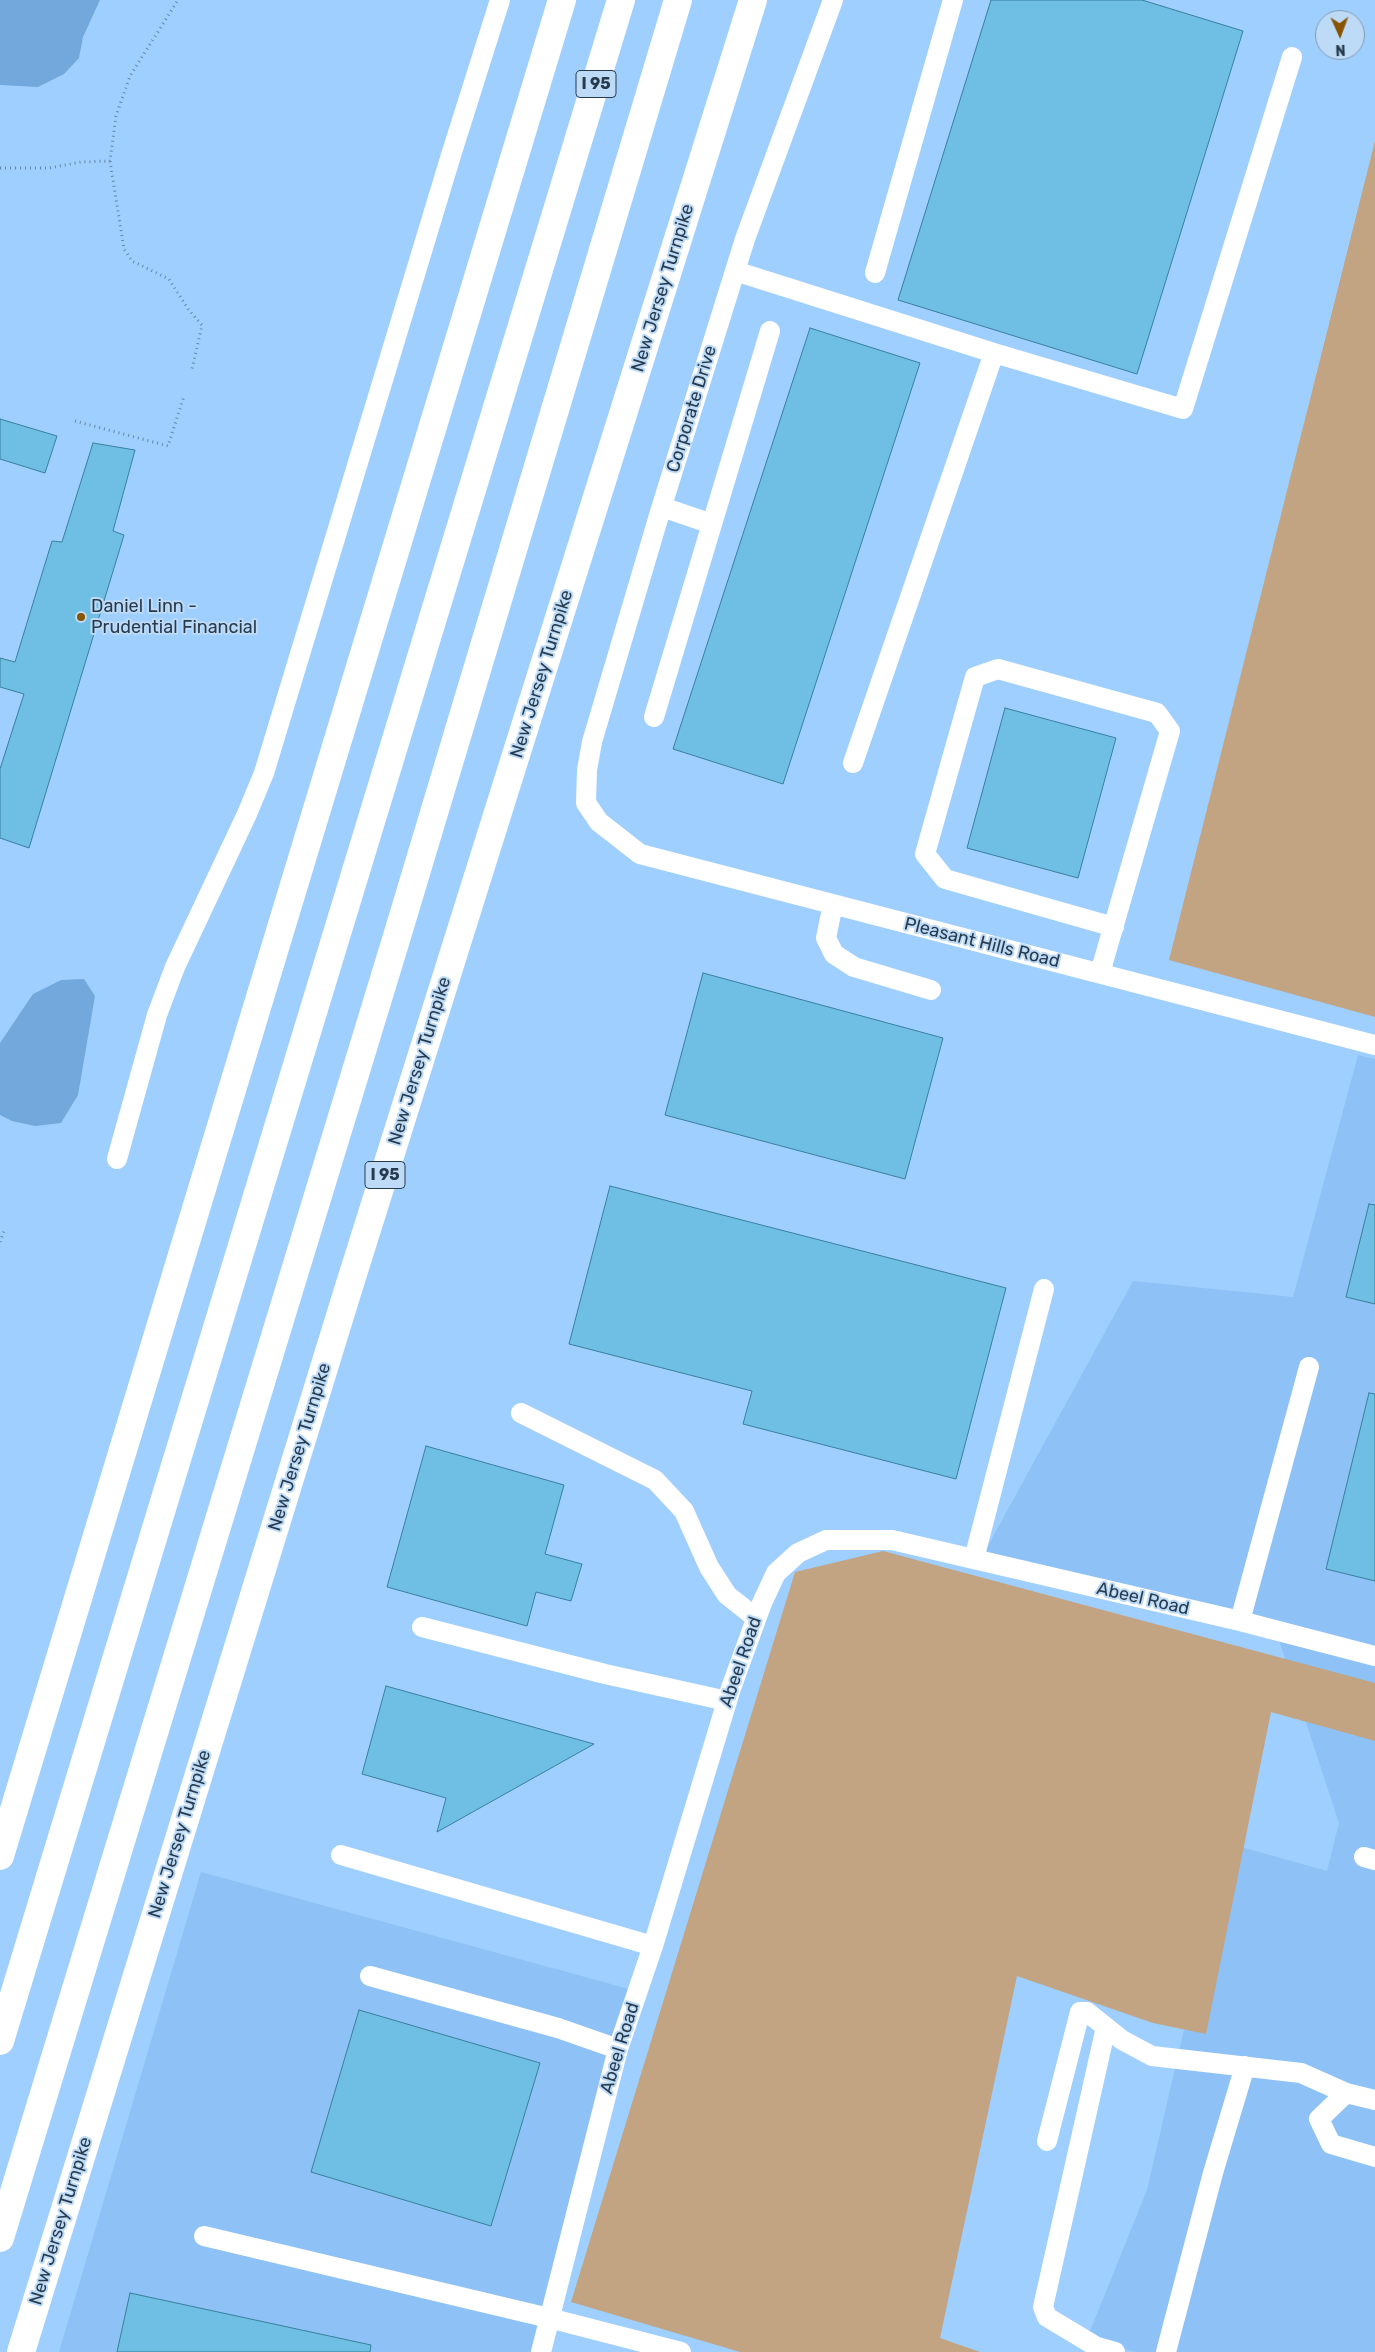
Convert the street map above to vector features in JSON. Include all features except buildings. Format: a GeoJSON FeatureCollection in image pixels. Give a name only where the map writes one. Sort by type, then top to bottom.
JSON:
{"type":"FeatureCollection","features":[{"type":"Feature","properties":{"kind":"highway"},"geometry":{"type":"LineString","coordinates":[[0,1856],[562,0]]}},
{"type":"Feature","properties":{"kind":"highway","name":"I 95"},"geometry":{"type":"LineString","coordinates":[[0,2041],[621,0]]}},
{"type":"Feature","properties":{"kind":"highway"},"geometry":{"type":"LineString","coordinates":[[0,2238],[387,971],[678,0]]}},
{"type":"Feature","properties":{"kind":"highway","name":"New Jersey Turnpike"},"geometry":{"type":"LineString","coordinates":[[22,2352],[348,1290],[753,0]]}},
{"type":"Feature","properties":{"kind":"street"},"geometry":{"type":"LineString","coordinates":[[116,1160],[158,1015],[175,967],[264,773],[452,152],[500,0]]}},
{"type":"Feature","properties":{"kind":"street","name":"Corporate Drive"},"geometry":{"type":"LineString","coordinates":[[599,822],[586,803],[587,770],[592,742],[735,271],[833,0]]}},
{"type":"Feature","properties":{"kind":"street"},"geometry":{"type":"LineString","coordinates":[[875,273],[953,0]]}},
{"type":"Feature","properties":{"kind":"street"},"geometry":{"type":"LineString","coordinates":[[735,271],[994,353],[1182,408],[1292,57]]}},
{"type":"Feature","properties":{"kind":"street"},"geometry":{"type":"LineString","coordinates":[[654,716],[770,330]]}},
{"type":"Feature","properties":{"kind":"street"},"geometry":{"type":"LineString","coordinates":[[853,763],[994,353]]}},
{"type":"Feature","properties":{"kind":"street"},"geometry":{"type":"LineString","coordinates":[[662,507],[712,524]]}},
{"type":"Feature","properties":{"kind":"street"},"geometry":{"type":"LineString","coordinates":[[1100,973],[1114,927],[1170,730],[1157,713],[998,668],[975,677],[925,854],[945,879],[1114,927]]}},
{"type":"Feature","properties":{"kind":"street","name":"Pleasant Hills Road"},"geometry":{"type":"LineString","coordinates":[[599,822],[640,854],[1375,1045]]}},
{"type":"Feature","properties":{"kind":"street"},"geometry":{"type":"LineString","coordinates":[[833,904],[826,938],[834,954],[854,967],[931,990]]}},
{"type":"Feature","properties":{"kind":"street"},"geometry":{"type":"LineString","coordinates":[[974,1559],[1044,1289]]}},
{"type":"Feature","properties":{"kind":"street"},"geometry":{"type":"LineString","coordinates":[[1240,1621],[1309,1367]]}},
{"type":"Feature","properties":{"kind":"street"},"geometry":{"type":"LineString","coordinates":[[521,1413],[655,1480],[684,1511],[709,1567],[727,1595],[756,1618]]}},
{"type":"Feature","properties":{"kind":"street","name":"Abeel Road"},"geometry":{"type":"LineString","coordinates":[[541,2352],[618,2049],[654,1946],[727,1701],[756,1618],[776,1573],[798,1553],[826,1540],[892,1540],[1240,1621],[1375,1656]]}},
{"type":"Feature","properties":{"kind":"street"},"geometry":{"type":"LineString","coordinates":[[422,1628],[605,1674],[727,1701]]}},
{"type":"Feature","properties":{"kind":"street"},"geometry":{"type":"LineString","coordinates":[[341,1855],[654,1946]]}},
{"type":"Feature","properties":{"kind":"street"},"geometry":{"type":"LineString","coordinates":[[370,1976],[558,2028],[618,2049]]}},
{"type":"Feature","properties":{"kind":"street"},"geometry":{"type":"LineString","coordinates":[[1047,2141],[1080,2012],[1087,2012],[1122,2040],[1152,2056],[1300,2073],[1346,2093],[1375,2100]]}},
{"type":"Feature","properties":{"kind":"street"},"geometry":{"type":"LineString","coordinates":[[1106,2027],[1044,2312],[1047,2317],[1097,2347],[1115,2352]]}},
{"type":"Feature","properties":{"kind":"street"},"geometry":{"type":"LineString","coordinates":[[1166,2352],[1213,2173],[1245,2066]]}},
{"type":"Feature","properties":{"kind":"street"},"geometry":{"type":"LineString","coordinates":[[1346,2093],[1319,2119],[1331,2144],[1375,2157]]}},
{"type":"Feature","properties":{"kind":"street"},"geometry":{"type":"LineString","coordinates":[[204,2236],[549,2318],[633,2346],[681,2352]]}},
{"type":"Feature","properties":{"kind":"path"},"geometry":{"type":"LineString","coordinates":[[178,0],[130,76],[116,116],[110,161],[124,250],[132,261],[169,279],[188,309],[202,325],[192,369]]}},
{"type":"Feature","properties":{"kind":"path"},"geometry":{"type":"LineString","coordinates":[[0,168],[49,168],[81,162],[110,161]]}},
{"type":"Feature","properties":{"kind":"path"},"geometry":{"type":"LineString","coordinates":[[75,421],[168,446],[184,396]]}},
{"type":"Feature","properties":{"kind":"path"},"geometry":{"type":"LineString","coordinates":[[0,1242],[4,1231]]}},
{"type":"Feature","properties":{"kind":"shaded area"},"geometry":{"type":"Polygon","coordinates":[[[0,0],[100,0],[83,37],[79,58],[64,74],[38,87],[0,85],[0,0]]]}},
{"type":"Feature","properties":{"kind":"shaded area"},"geometry":{"type":"Polygon","coordinates":[[[1375,141],[1375,1017],[1169,960],[1375,141]]]}},
{"type":"Feature","properties":{"kind":"shaded area"},"geometry":{"type":"Polygon","coordinates":[[[84,979],[95,996],[78,1095],[61,1123],[35,1126],[12,1121],[0,1115],[0,1043],[33,994],[61,980],[84,979]]]}},
{"type":"Feature","properties":{"kind":"shaded area"},"geometry":{"type":"Polygon","coordinates":[[[1358,1055],[1375,1059],[1375,2352],[1137,2352],[1086,2341],[1147,2190],[1227,1843],[1327,1871],[1339,1823],[1276,1631],[984,1553],[1133,1281],[1293,1297],[1358,1055]]]}},
{"type":"Feature","properties":{"kind":"shaded area"},"geometry":{"type":"Polygon","coordinates":[[[883,1551],[1375,1683],[1375,1741],[1271,1712],[1206,2034],[1153,2023],[1017,1976],[940,2338],[980,2352],[740,2352],[571,2302],[795,1572],[883,1551]]]}},
{"type":"Feature","properties":{"kind":"shaded area"},"geometry":{"type":"Polygon","coordinates":[[[201,1872],[640,1992],[539,2352],[59,2352],[201,1872]]]}},
{"type":"Feature","properties":{"kind":"place","name":"Daniel Linn - Prudential Financial"},"geometry":{"type":"Point","coordinates":[81,617]}}]}
